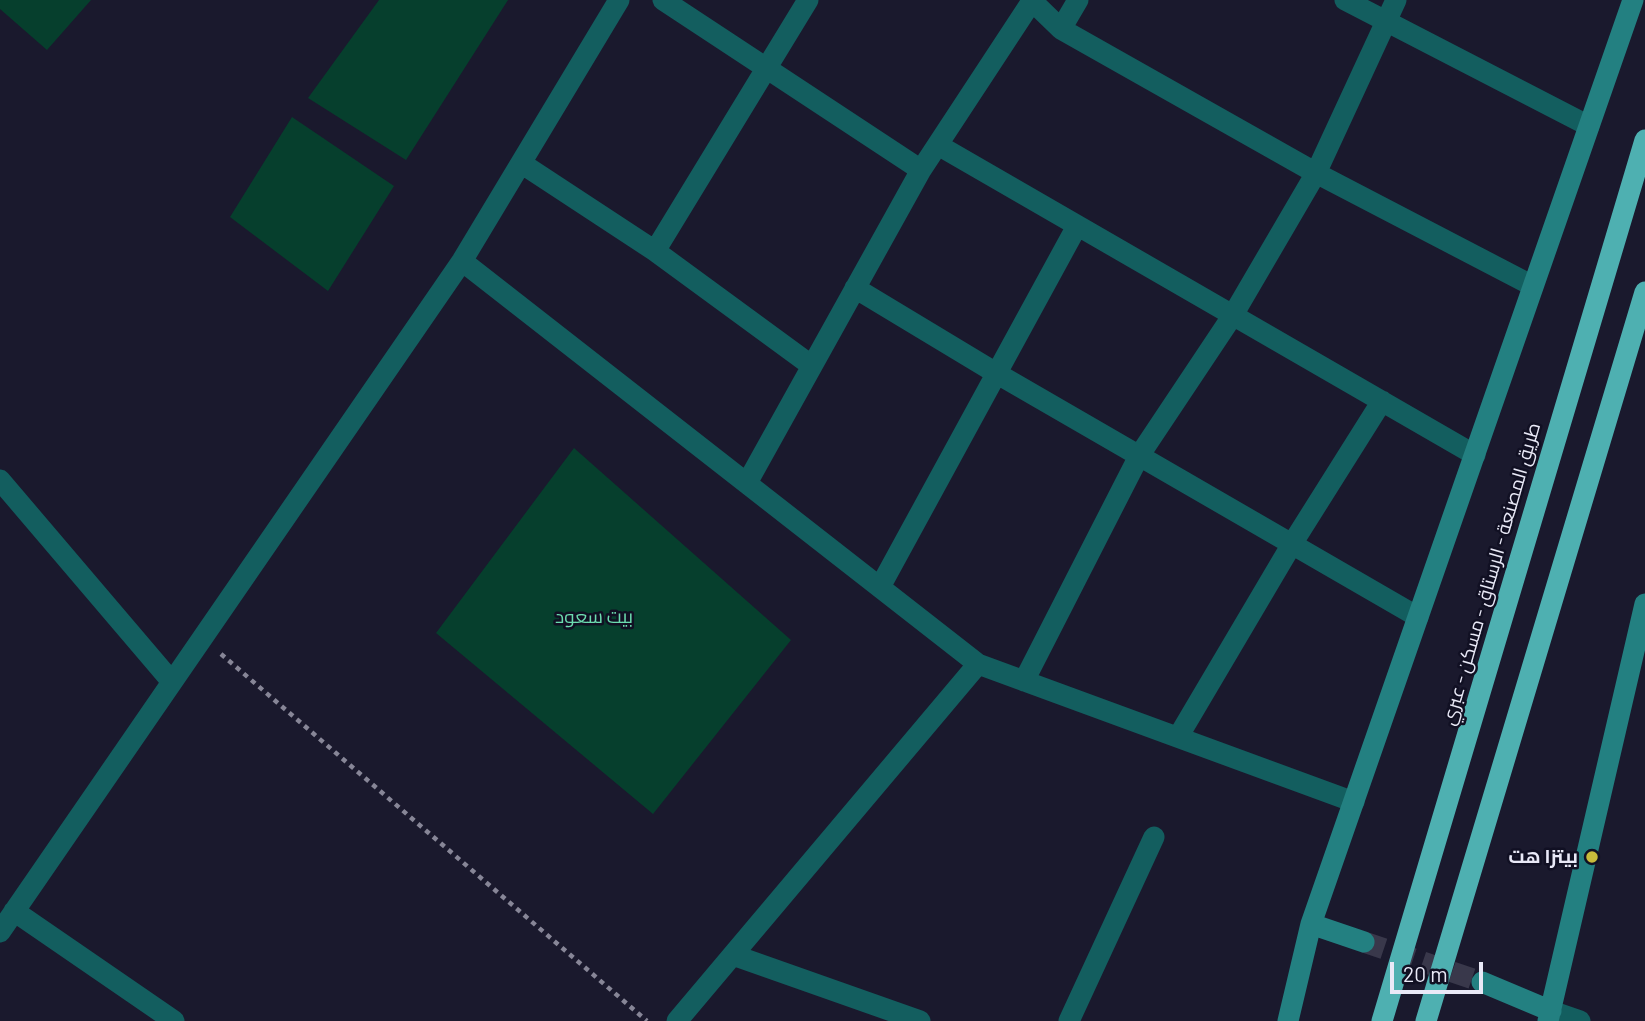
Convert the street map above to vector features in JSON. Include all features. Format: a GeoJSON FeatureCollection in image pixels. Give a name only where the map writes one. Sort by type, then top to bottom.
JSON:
{"type":"FeatureCollection","features":[{"type":"Feature","properties":{"kind":"highway","name":"طريق المصنعة - الرستاق - مسكن - عبري"},"geometry":{"type":"LineString","coordinates":[[1382,1021],[1645,140]]}},
{"type":"Feature","properties":{"kind":"highway"},"geometry":{"type":"LineString","coordinates":[[1426,1021],[1645,292]]}},
{"type":"Feature","properties":{"kind":"street"},"geometry":{"type":"LineString","coordinates":[[0,932],[462,261],[618,0]]}},
{"type":"Feature","properties":{"kind":"street"},"geometry":{"type":"LineString","coordinates":[[663,0],[920,170]]}},
{"type":"Feature","properties":{"kind":"street"},"geometry":{"type":"LineString","coordinates":[[655,251],[808,0]]}},
{"type":"Feature","properties":{"kind":"street"},"geometry":{"type":"LineString","coordinates":[[747,483],[920,170],[1031,0],[1061,29],[1316,173],[1533,286]]}},
{"type":"Feature","properties":{"kind":"street"},"geometry":{"type":"LineString","coordinates":[[1061,29],[1078,0]]}},
{"type":"Feature","properties":{"kind":"street"},"geometry":{"type":"LineString","coordinates":[[1345,0],[1589,126]]}},
{"type":"Feature","properties":{"kind":"street"},"geometry":{"type":"LineString","coordinates":[[1024,681],[1139,456],[1233,315],[1316,173],[1396,0]]}},
{"type":"Feature","properties":{"kind":"street"},"geometry":{"type":"LineString","coordinates":[[1289,1021],[1311,924],[1633,0]]}},
{"type":"Feature","properties":{"kind":"street"},"geometry":{"type":"LineString","coordinates":[[938,145],[1475,455]]}},
{"type":"Feature","properties":{"kind":"street"},"geometry":{"type":"LineString","coordinates":[[521,163],[655,251],[812,366]]}},
{"type":"Feature","properties":{"kind":"street"},"geometry":{"type":"LineString","coordinates":[[880,587],[1077,226]]}},
{"type":"Feature","properties":{"kind":"street"},"geometry":{"type":"LineString","coordinates":[[462,261],[978,664],[1354,802]]}},
{"type":"Feature","properties":{"kind":"street"},"geometry":{"type":"LineString","coordinates":[[855,288],[996,373],[1418,617]]}},
{"type":"Feature","properties":{"kind":"street"},"geometry":{"type":"LineString","coordinates":[[1178,737],[1292,544],[1382,401]]}},
{"type":"Feature","properties":{"kind":"street"},"geometry":{"type":"LineString","coordinates":[[0,480],[172,682]]}},
{"type":"Feature","properties":{"kind":"street"},"geometry":{"type":"LineString","coordinates":[[1549,1016],[1645,604]]}},
{"type":"Feature","properties":{"kind":"street"},"geometry":{"type":"LineString","coordinates":[[677,1021],[978,664]]}},
{"type":"Feature","properties":{"kind":"street"},"geometry":{"type":"LineString","coordinates":[[1069,1021],[1154,837]]}},
{"type":"Feature","properties":{"kind":"street"},"geometry":{"type":"LineString","coordinates":[[14,911],[174,1021]]}},
{"type":"Feature","properties":{"kind":"street"},"geometry":{"type":"LineString","coordinates":[[1311,924],[1364,942]]}},
{"type":"Feature","properties":{"kind":"street"},"geometry":{"type":"LineString","coordinates":[[733,955],[920,1021]]}},
{"type":"Feature","properties":{"kind":"street"},"geometry":{"type":"LineString","coordinates":[[1482,982],[1549,1016],[1580,1021]]}},
{"type":"Feature","properties":{"kind":"path"},"geometry":{"type":"LineString","coordinates":[[202,638],[647,1021]]}},
{"type":"Feature","properties":{"kind":"green space"},"geometry":{"type":"Polygon","coordinates":[[[0,0],[91,0],[47,50],[0,9],[0,0]]]}},
{"type":"Feature","properties":{"kind":"green space"},"geometry":{"type":"Polygon","coordinates":[[[379,0],[508,0],[406,160],[308,98],[379,0]]]}},
{"type":"Feature","properties":{"kind":"green space"},"geometry":{"type":"Polygon","coordinates":[[[292,117],[394,186],[328,291],[230,217],[292,117]]]}},
{"type":"Feature","properties":{"kind":"green space","name":"بيت سعود"},"geometry":{"type":"Polygon","coordinates":[[[574,448],[791,640],[653,814],[436,633],[574,448]]]}},
{"type":"Feature","properties":{"kind":"tunnel"},"geometry":{"type":"LineString","coordinates":[[1364,942],[1482,982]]}},
{"type":"Feature","properties":{"kind":"place","name":"بيتزا هت"},"geometry":{"type":"Point","coordinates":[1592,857]}}]}
